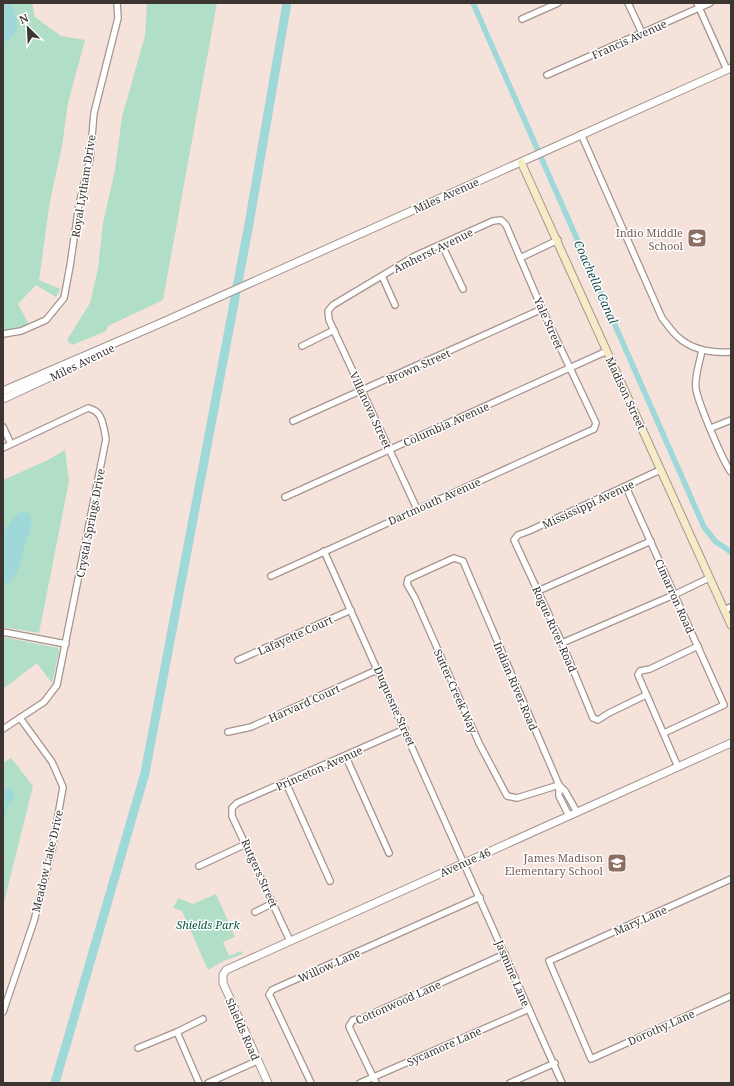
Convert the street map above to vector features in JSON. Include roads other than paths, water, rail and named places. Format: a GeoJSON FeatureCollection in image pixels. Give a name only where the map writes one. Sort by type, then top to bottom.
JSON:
{"type":"FeatureCollection","features":[{"type":"Feature","properties":{"kind":"main road","name":"Madison Street"},"geometry":{"type":"LineString","coordinates":[[521,162],[558,240],[709,578],[728,608],[731,625]]}},
{"type":"Feature","properties":{"kind":"street","name":"Royal Lytham Drive"},"geometry":{"type":"LineString","coordinates":[[3,334],[21,331],[46,320],[64,298],[78,205],[90,158],[94,113],[118,18],[117,3]]}},
{"type":"Feature","properties":{"kind":"street"},"geometry":{"type":"LineString","coordinates":[[522,19],[558,3]]}},
{"type":"Feature","properties":{"kind":"street"},"geometry":{"type":"LineString","coordinates":[[628,3],[642,34]]}},
{"type":"Feature","properties":{"kind":"street","name":"Francis Avenue"},"geometry":{"type":"LineString","coordinates":[[547,75],[642,34],[699,5],[710,3]]}},
{"type":"Feature","properties":{"kind":"street"},"geometry":{"type":"LineString","coordinates":[[699,5],[729,69]]}},
{"type":"Feature","properties":{"kind":"street","name":"Miles Avenue"},"geometry":{"type":"LineString","coordinates":[[3,391],[161,323],[521,162],[533,155],[729,69]]}},
{"type":"Feature","properties":{"kind":"street"},"geometry":{"type":"LineString","coordinates":[[581,134],[662,318],[678,338],[702,350],[712,353],[731,352]]}},
{"type":"Feature","properties":{"kind":"street","name":"Amherst Avenue"},"geometry":{"type":"LineString","coordinates":[[328,312],[333,305],[415,256],[493,221],[501,220]]}},
{"type":"Feature","properties":{"kind":"street","name":"Yale Street"},"geometry":{"type":"LineString","coordinates":[[501,220],[506,225],[542,309],[596,426]]}},
{"type":"Feature","properties":{"kind":"street"},"geometry":{"type":"LineString","coordinates":[[520,258],[558,240]]}},
{"type":"Feature","properties":{"kind":"street"},"geometry":{"type":"LineString","coordinates":[[442,245],[463,289]]}},
{"type":"Feature","properties":{"kind":"street"},"geometry":{"type":"LineString","coordinates":[[382,276],[396,305]]}},
{"type":"Feature","properties":{"kind":"street","name":"Brown Street"},"geometry":{"type":"LineString","coordinates":[[293,421],[542,309]]}},
{"type":"Feature","properties":{"kind":"street","name":"Villanova Street"},"geometry":{"type":"LineString","coordinates":[[328,312],[328,320],[417,509]]}},
{"type":"Feature","properties":{"kind":"street","name":"Miles Avenue"},"geometry":{"type":"LineString","coordinates":[[3,399],[80,364],[161,323]]}},
{"type":"Feature","properties":{"kind":"street"},"geometry":{"type":"LineString","coordinates":[[302,346],[334,330]]}},
{"type":"Feature","properties":{"kind":"street"},"geometry":{"type":"LineString","coordinates":[[702,350],[696,388],[711,428],[731,472]]}},
{"type":"Feature","properties":{"kind":"street","name":"Columbia Avenue"},"geometry":{"type":"LineString","coordinates":[[285,497],[607,351]]}},
{"type":"Feature","properties":{"kind":"street","name":"Crystal Springs Drive"},"geometry":{"type":"LineString","coordinates":[[3,729],[44,702],[57,685],[68,638],[106,439],[100,416],[95,410],[88,408],[10,444]]}},
{"type":"Feature","properties":{"kind":"street"},"geometry":{"type":"LineString","coordinates":[[711,428],[731,420]]}},
{"type":"Feature","properties":{"kind":"street","name":"Dartmouth Avenue"},"geometry":{"type":"LineString","coordinates":[[271,576],[591,432],[596,426]]}},
{"type":"Feature","properties":{"kind":"street"},"geometry":{"type":"LineString","coordinates":[[3,427],[10,444],[3,448]]}},
{"type":"Feature","properties":{"kind":"street","name":"Mississippi Avenue"},"geometry":{"type":"LineString","coordinates":[[515,537],[660,470]]}},
{"type":"Feature","properties":{"kind":"street","name":"Cimarron Road"},"geometry":{"type":"LineString","coordinates":[[626,487],[676,594],[724,705],[664,734]]}},
{"type":"Feature","properties":{"kind":"street","name":"Rogue River Road"},"geometry":{"type":"LineString","coordinates":[[515,537],[515,543],[562,643],[593,718],[598,720],[609,713],[646,696]]}},
{"type":"Feature","properties":{"kind":"street"},"geometry":{"type":"LineString","coordinates":[[538,591],[651,541]]}},
{"type":"Feature","properties":{"kind":"street","name":"Duquesne Street"},"geometry":{"type":"LineString","coordinates":[[324,551],[465,862]]}},
{"type":"Feature","properties":{"kind":"street","name":"Indian River Road"},"geometry":{"type":"LineString","coordinates":[[407,582],[412,577],[423,574],[458,558],[465,564],[559,785],[565,791],[577,812]]}},
{"type":"Feature","properties":{"kind":"street"},"geometry":{"type":"LineString","coordinates":[[562,643],[676,594],[709,578]]}},
{"type":"Feature","properties":{"kind":"street","name":"Sutter Creek Way"},"geometry":{"type":"LineString","coordinates":[[407,582],[479,742],[510,798],[517,798],[559,785]]}},
{"type":"Feature","properties":{"kind":"street","name":"Lafayette Court"},"geometry":{"type":"LineString","coordinates":[[238,660],[351,610]]}},
{"type":"Feature","properties":{"kind":"street"},"geometry":{"type":"LineString","coordinates":[[3,632],[66,644]]}},
{"type":"Feature","properties":{"kind":"street"},"geometry":{"type":"LineString","coordinates":[[678,767],[638,678],[640,671],[650,668],[698,646]]}},
{"type":"Feature","properties":{"kind":"street","name":"Harvard Court"},"geometry":{"type":"LineString","coordinates":[[228,732],[251,727],[378,669]]}},
{"type":"Feature","properties":{"kind":"street","name":"Meadow Lake Drive"},"geometry":{"type":"LineString","coordinates":[[3,1012],[34,921],[52,850],[63,787],[52,762],[20,718]]}},
{"type":"Feature","properties":{"kind":"street","name":"Princeton Avenue"},"geometry":{"type":"LineString","coordinates":[[232,807],[405,730]]}},
{"type":"Feature","properties":{"kind":"street","name":"Avenue 46"},"geometry":{"type":"LineString","coordinates":[[223,975],[231,967],[290,940],[731,743]]}},
{"type":"Feature","properties":{"kind":"street"},"geometry":{"type":"LineString","coordinates":[[346,757],[389,853]]}},
{"type":"Feature","properties":{"kind":"street"},"geometry":{"type":"LineString","coordinates":[[286,783],[330,880]]}},
{"type":"Feature","properties":{"kind":"street"},"geometry":{"type":"LineString","coordinates":[[559,785],[559,796],[569,816]]}},
{"type":"Feature","properties":{"kind":"street","name":"Rutgers Street"},"geometry":{"type":"LineString","coordinates":[[232,807],[231,813],[290,940]]}},
{"type":"Feature","properties":{"kind":"street"},"geometry":{"type":"LineString","coordinates":[[199,866],[246,844]]}},
{"type":"Feature","properties":{"kind":"street","name":"Jasmine Lane"},"geometry":{"type":"LineString","coordinates":[[465,862],[529,1009],[555,1063],[562,1083]]}},
{"type":"Feature","properties":{"kind":"street","name":"Mary Lane"},"geometry":{"type":"LineString","coordinates":[[591,1059],[549,962],[731,879]]}},
{"type":"Feature","properties":{"kind":"street","name":"Willow Lane"},"geometry":{"type":"LineString","coordinates":[[311,1083],[271,998],[270,995],[272,990],[480,897]]}},
{"type":"Feature","properties":{"kind":"street"},"geometry":{"type":"LineString","coordinates":[[255,912],[273,903]]}},
{"type":"Feature","properties":{"kind":"street","name":"Cottonwood Lane"},"geometry":{"type":"LineString","coordinates":[[376,1083],[350,1029],[349,1026],[353,1020],[363,1018],[505,954]]}},
{"type":"Feature","properties":{"kind":"street","name":"Shields Road"},"geometry":{"type":"LineString","coordinates":[[223,975],[224,986],[268,1083]]}},
{"type":"Feature","properties":{"kind":"street","name":"Dorothy Lane"},"geometry":{"type":"LineString","coordinates":[[591,1059],[731,996]]}},
{"type":"Feature","properties":{"kind":"street","name":"Sycamore Lane"},"geometry":{"type":"LineString","coordinates":[[360,1083],[529,1009]]}},
{"type":"Feature","properties":{"kind":"street"},"geometry":{"type":"LineString","coordinates":[[138,1048],[177,1032],[202,1019]]}},
{"type":"Feature","properties":{"kind":"street"},"geometry":{"type":"LineString","coordinates":[[177,1032],[199,1083]]}},
{"type":"Feature","properties":{"kind":"street"},"geometry":{"type":"LineString","coordinates":[[208,1083],[257,1060]]}},
{"type":"Feature","properties":{"kind":"street"},"geometry":{"type":"LineString","coordinates":[[510,1083],[555,1063]]}},
{"type":"Feature","properties":{"kind":"water"},"geometry":{"type":"Polygon","coordinates":[[[3,3],[11,3],[16,15],[17,26],[14,35],[3,43],[3,3]]]}},
{"type":"Feature","properties":{"kind":"water"},"geometry":{"type":"Polygon","coordinates":[[[25,511],[31,519],[31,524],[21,560],[15,575],[3,586],[3,531],[15,516],[25,511]]]}},
{"type":"Feature","properties":{"kind":"water"},"geometry":{"type":"Polygon","coordinates":[[[12,788],[14,795],[5,814],[3,830],[3,810],[6,803],[4,792],[6,789],[12,788]]]}},
{"type":"Feature","properties":{"kind":"waterway"},"geometry":{"type":"LineString","coordinates":[[55,1083],[145,773],[249,224],[287,3]]}},
{"type":"Feature","properties":{"kind":"waterway","name":"Coachella Canal"},"geometry":{"type":"LineString","coordinates":[[473,3],[704,527],[715,541],[731,552]]}},
{"type":"Feature","properties":{"kind":"place","name":"Indio Middle School"},"geometry":{"type":"Point","coordinates":[697,238]}},
{"type":"Feature","properties":{"kind":"place","name":"James Madison Elementary School"},"geometry":{"type":"Point","coordinates":[617,863]}},
{"type":"Feature","properties":{"kind":"park label","name":"Shields Park"},"geometry":{"type":"Point","coordinates":[208,924]}}]}
